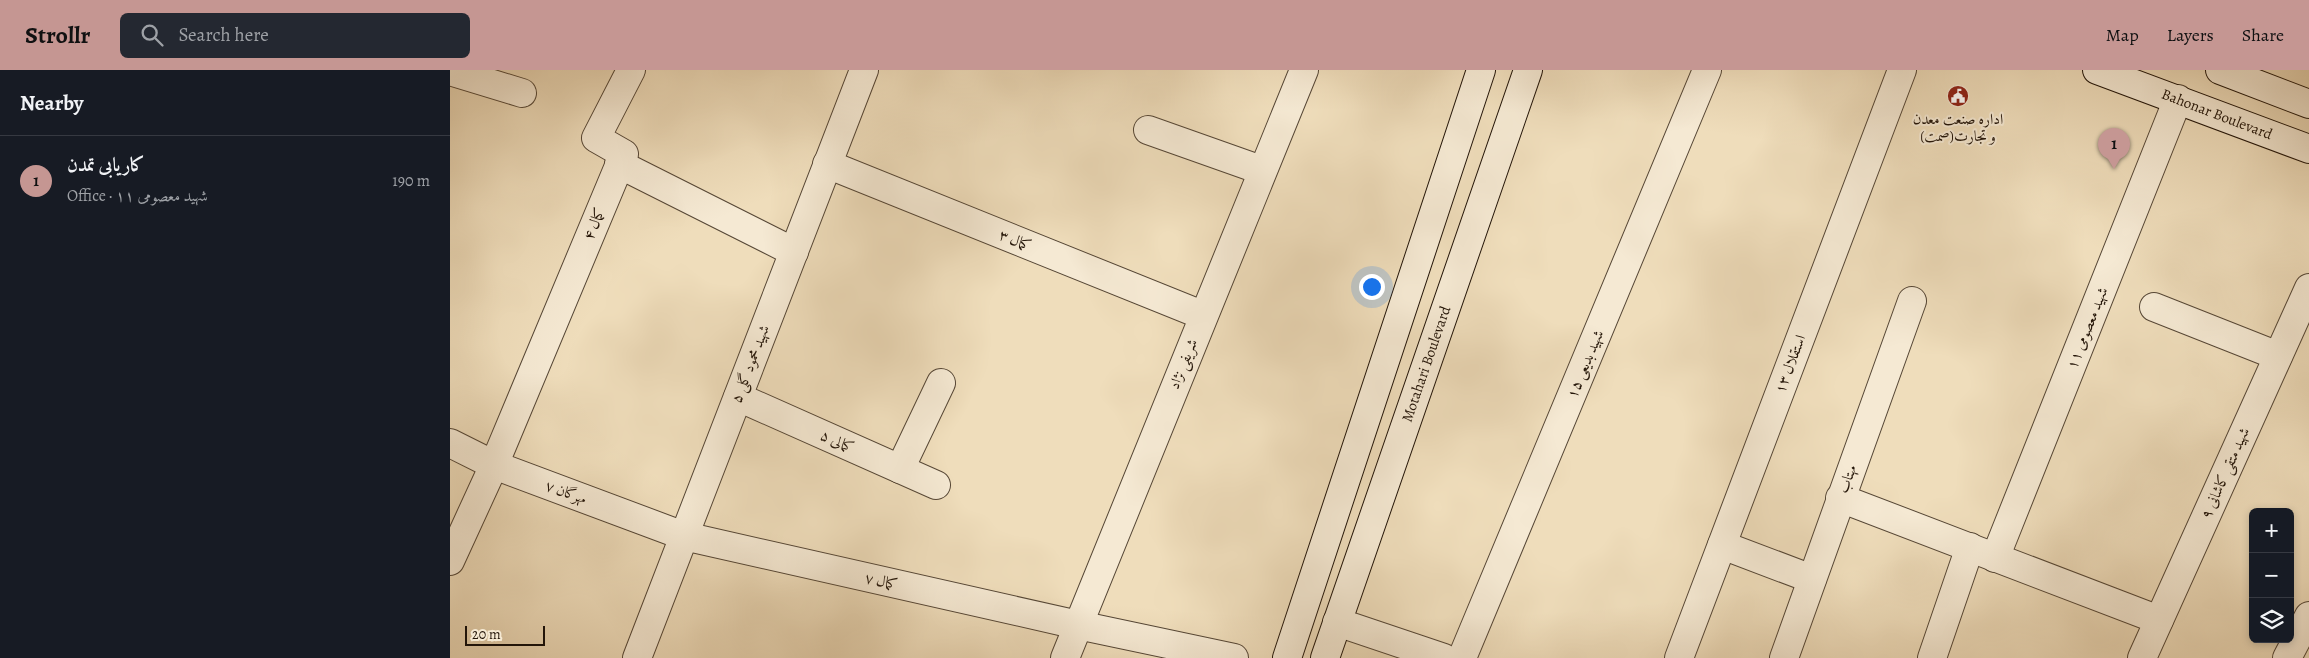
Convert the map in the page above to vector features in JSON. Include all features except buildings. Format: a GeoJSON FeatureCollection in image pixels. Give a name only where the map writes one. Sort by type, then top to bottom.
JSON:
{"type":"FeatureCollection","features":[{"type":"Feature","properties":{"kind":"street"},"geometry":{"type":"LineString","coordinates":[[631,70],[596,138],[624,154],[619,164],[794,252]]}},
{"type":"Feature","properties":{"kind":"street","name":"شهید محمود گلی ۵"},"geometry":{"type":"LineString","coordinates":[[637,658],[864,70]]}},
{"type":"Feature","properties":{"kind":"street","name":"شریفی نژاد"},"geometry":{"type":"LineString","coordinates":[[1065,658],[1202,315],[1304,70]]}},
{"type":"Feature","properties":{"kind":"street"},"geometry":{"type":"LineString","coordinates":[[1287,658],[1481,70]]}},
{"type":"Feature","properties":{"kind":"street","name":"Motahari Boulevard"},"geometry":{"type":"LineString","coordinates":[[1324,658],[1528,70]]}},
{"type":"Feature","properties":{"kind":"street","name":"شهید بدیعی ۱۵"},"geometry":{"type":"LineString","coordinates":[[1462,658],[1707,70]]}},
{"type":"Feature","properties":{"kind":"street","name":"استقلال ۱۳"},"geometry":{"type":"LineString","coordinates":[[1679,658],[1902,70]]}},
{"type":"Feature","properties":{"kind":"street","name":"Bahonar Boulevard"},"geometry":{"type":"LineString","coordinates":[[2097,70],[2309,149]]}},
{"type":"Feature","properties":{"kind":"street"},"geometry":{"type":"LineString","coordinates":[[2220,70],[2309,104]]}},
{"type":"Feature","properties":{"kind":"street"},"geometry":{"type":"LineString","coordinates":[[450,71],[522,93]]}},
{"type":"Feature","properties":{"kind":"street","name":"شهید معصومی ۱۱"},"geometry":{"type":"LineString","coordinates":[[1995,558],[2178,99]]}},
{"type":"Feature","properties":{"kind":"street"},"geometry":{"type":"LineString","coordinates":[[1148,130],[1261,170]]}},
{"type":"Feature","properties":{"kind":"street","name":"کمال ۴"},"geometry":{"type":"LineString","coordinates":[[450,562],[494,465],[619,164]]}},
{"type":"Feature","properties":{"kind":"street","name":"کمال ۳"},"geometry":{"type":"LineString","coordinates":[[827,164],[1202,315]]}},
{"type":"Feature","properties":{"kind":"street","name":"شهید متقی کاشانی ۹"},"geometry":{"type":"LineString","coordinates":[[2142,658],[2309,288]]}},
{"type":"Feature","properties":{"kind":"street","name":"مهتاب"},"geometry":{"type":"LineString","coordinates":[[1784,658],[1912,301]]}},
{"type":"Feature","properties":{"kind":"street"},"geometry":{"type":"LineString","coordinates":[[2154,307],[2278,356]]}},
{"type":"Feature","properties":{"kind":"street"},"geometry":{"type":"LineString","coordinates":[[900,469],[941,383]]}},
{"type":"Feature","properties":{"kind":"street","name":"کمالی ۵"},"geometry":{"type":"LineString","coordinates":[[738,396],[936,485]]}},
{"type":"Feature","properties":{"kind":"street","name":"مهرگان ۷"},"geometry":{"type":"LineString","coordinates":[[450,443],[494,465],[684,536]]}},
{"type":"Feature","properties":{"kind":"street"},"geometry":{"type":"LineString","coordinates":[[1840,498],[2159,620]]}},
{"type":"Feature","properties":{"kind":"street","name":"کمال ۷"},"geometry":{"type":"LineString","coordinates":[[684,536],[1078,626],[1234,658]]}},
{"type":"Feature","properties":{"kind":"street"},"geometry":{"type":"LineString","coordinates":[[1722,545],[1812,579]]}},
{"type":"Feature","properties":{"kind":"street"},"geometry":{"type":"LineString","coordinates":[[1932,658],[1970,547]]}},
{"type":"Feature","properties":{"kind":"street"},"geometry":{"type":"LineString","coordinates":[[2289,657],[2309,616]]}},
{"type":"Feature","properties":{"kind":"street"},"geometry":{"type":"LineString","coordinates":[[1337,622],[1444,658]]}},
{"type":"Feature","properties":{"kind":"place","name":"اداره صنعت معدن و تجارت(صمت)"},"geometry":{"type":"Point","coordinates":[1958,96]}},
{"type":"Feature","properties":{"kind":"place","name":"کاریابی تمدن"},"geometry":{"type":"Point","coordinates":[2114,169]}}]}
